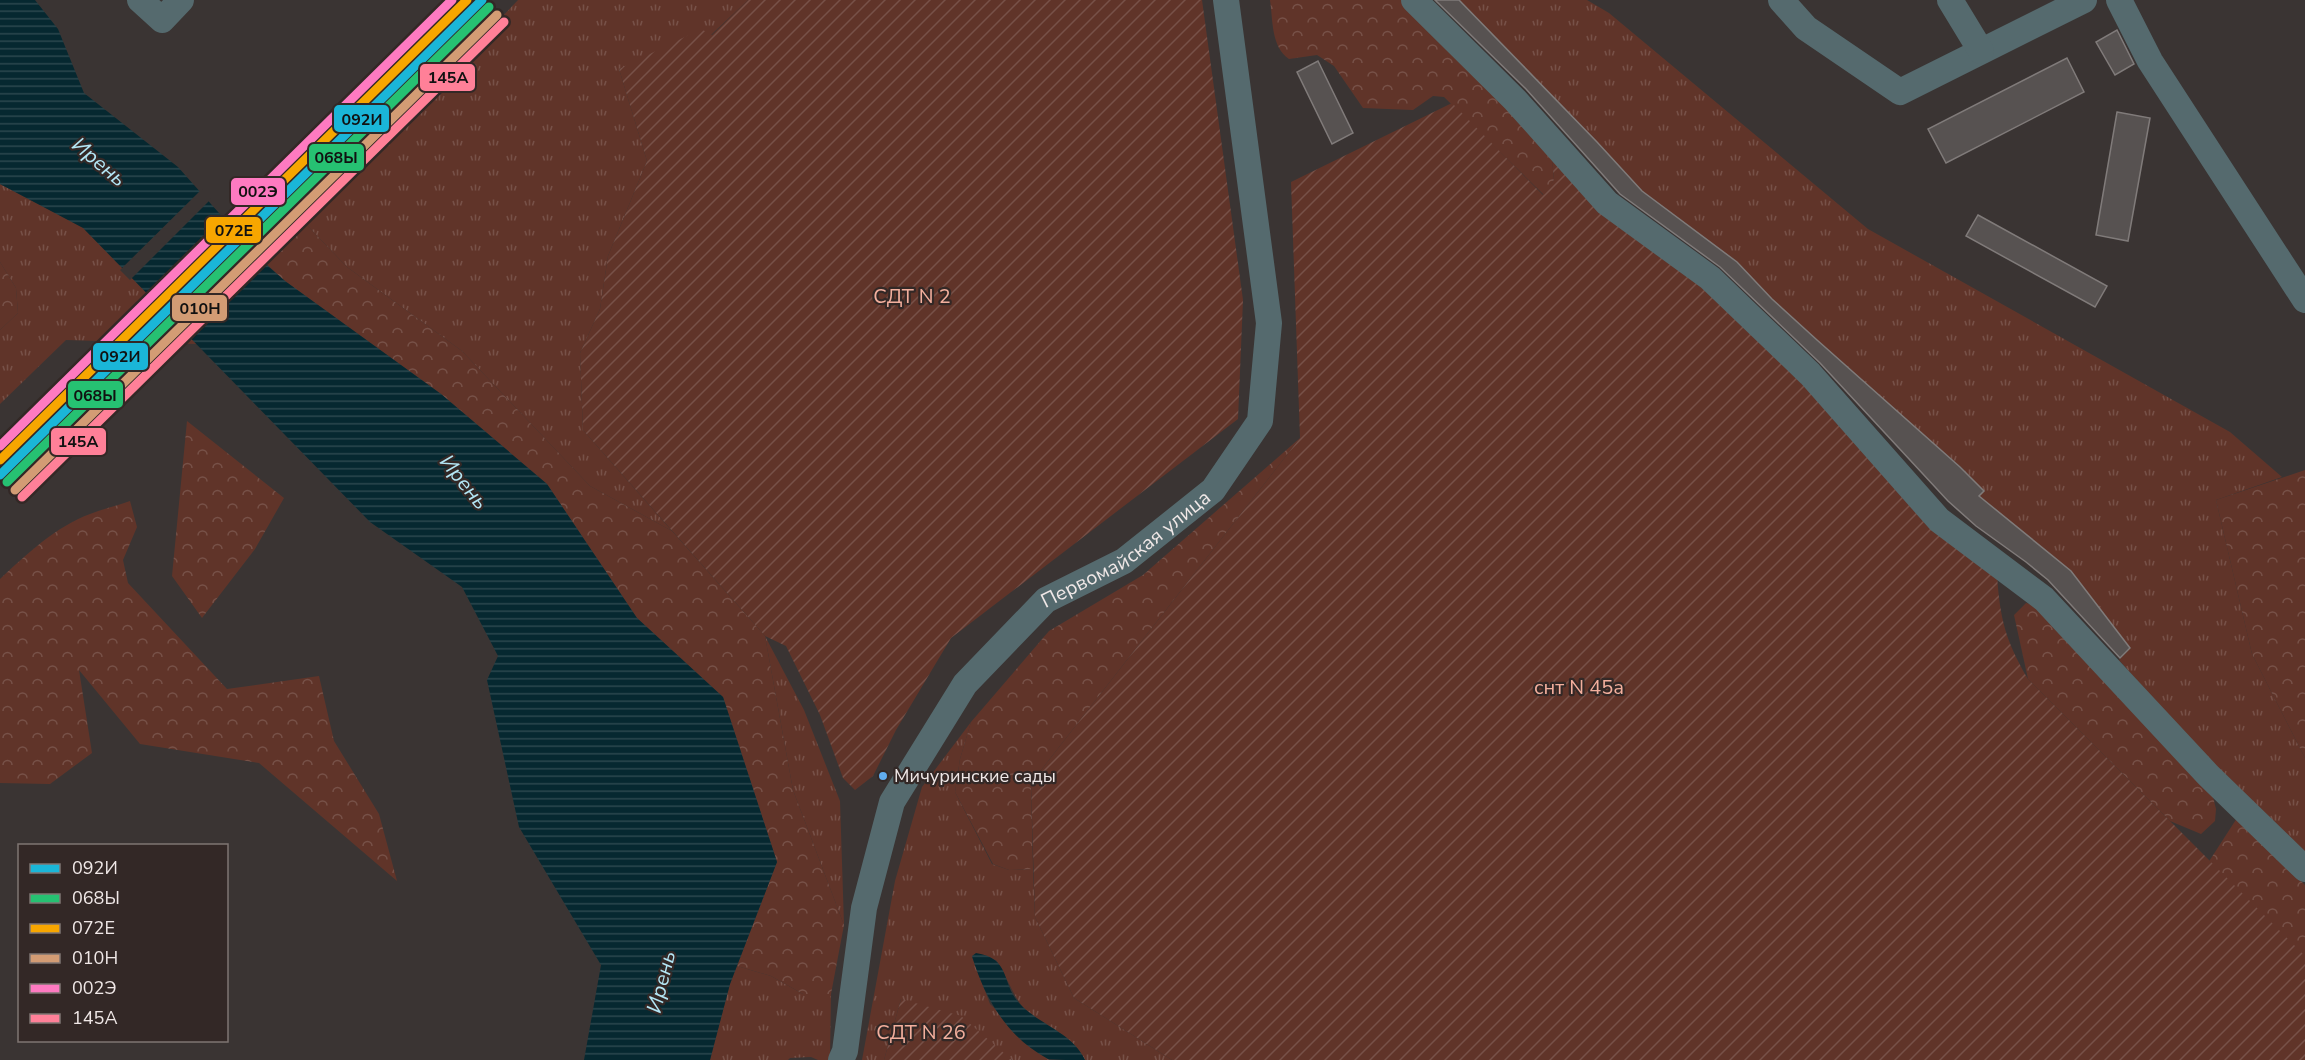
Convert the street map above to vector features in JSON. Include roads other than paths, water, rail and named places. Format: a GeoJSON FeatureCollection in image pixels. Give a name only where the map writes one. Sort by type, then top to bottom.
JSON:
{"type":"FeatureCollection","features":[{"type":"Feature","properties":{"kind":"street"},"geometry":{"type":"LineString","coordinates":[[140,0],[162,21],[181,0]]}},
{"type":"Feature","properties":{"kind":"street","name":"Первомайская улица"},"geometry":{"type":"LineString","coordinates":[[841,1060],[845,1051],[864,908],[892,801],[965,684],[1046,600],[1124,561],[1214,490],[1260,421],[1269,323],[1226,0]]}},
{"type":"Feature","properties":{"kind":"street"},"geometry":{"type":"LineString","coordinates":[[1414,0],[1515,100],[1607,203],[1710,278],[1810,374],[1939,520],[2044,598],[2208,775],[2305,869]]}},
{"type":"Feature","properties":{"kind":"street"},"geometry":{"type":"LineString","coordinates":[[1781,0],[1806,28],[1899,92],[2084,0]]}},
{"type":"Feature","properties":{"kind":"street"},"geometry":{"type":"LineString","coordinates":[[1950,0],[1981,51]]}},
{"type":"Feature","properties":{"kind":"street"},"geometry":{"type":"LineString","coordinates":[[2119,0],[2150,61],[2305,300]]}},
{"type":"Feature","properties":{"kind":"water","name":"Ирень"},"geometry":{"type":"Polygon","coordinates":[[[0,0],[35,0],[58,29],[84,93],[178,167],[261,260],[285,281],[441,394],[547,484],[637,618],[723,697],[777,862],[730,984],[710,1060],[584,1060],[601,965],[519,827],[487,680],[498,656],[462,587],[370,522],[83,228],[0,184],[0,0]]]}},
{"type":"Feature","properties":{"kind":"water"},"geometry":{"type":"Polygon","coordinates":[[[976,953],[995,960],[1004,972],[1013,995],[1019,1003],[1027,1011],[1064,1035],[1079,1050],[1085,1060],[1048,1059],[1021,1040],[1009,1028],[991,1002],[972,956],[976,953]]]}},
{"type":"Feature","properties":{"kind":"place","name":"Мичуринские сады"},"geometry":{"type":"Point","coordinates":[883,776]}},
{"type":"Feature","properties":{"kind":"park label","name":"СДТ N 2"},"geometry":{"type":"Point","coordinates":[912,296]}},
{"type":"Feature","properties":{"kind":"park label","name":"снт N 45а"},"geometry":{"type":"Point","coordinates":[1579,687]}},
{"type":"Feature","properties":{"kind":"park label","name":"СДТ N 26"},"geometry":{"type":"Point","coordinates":[921,1032]}}]}
